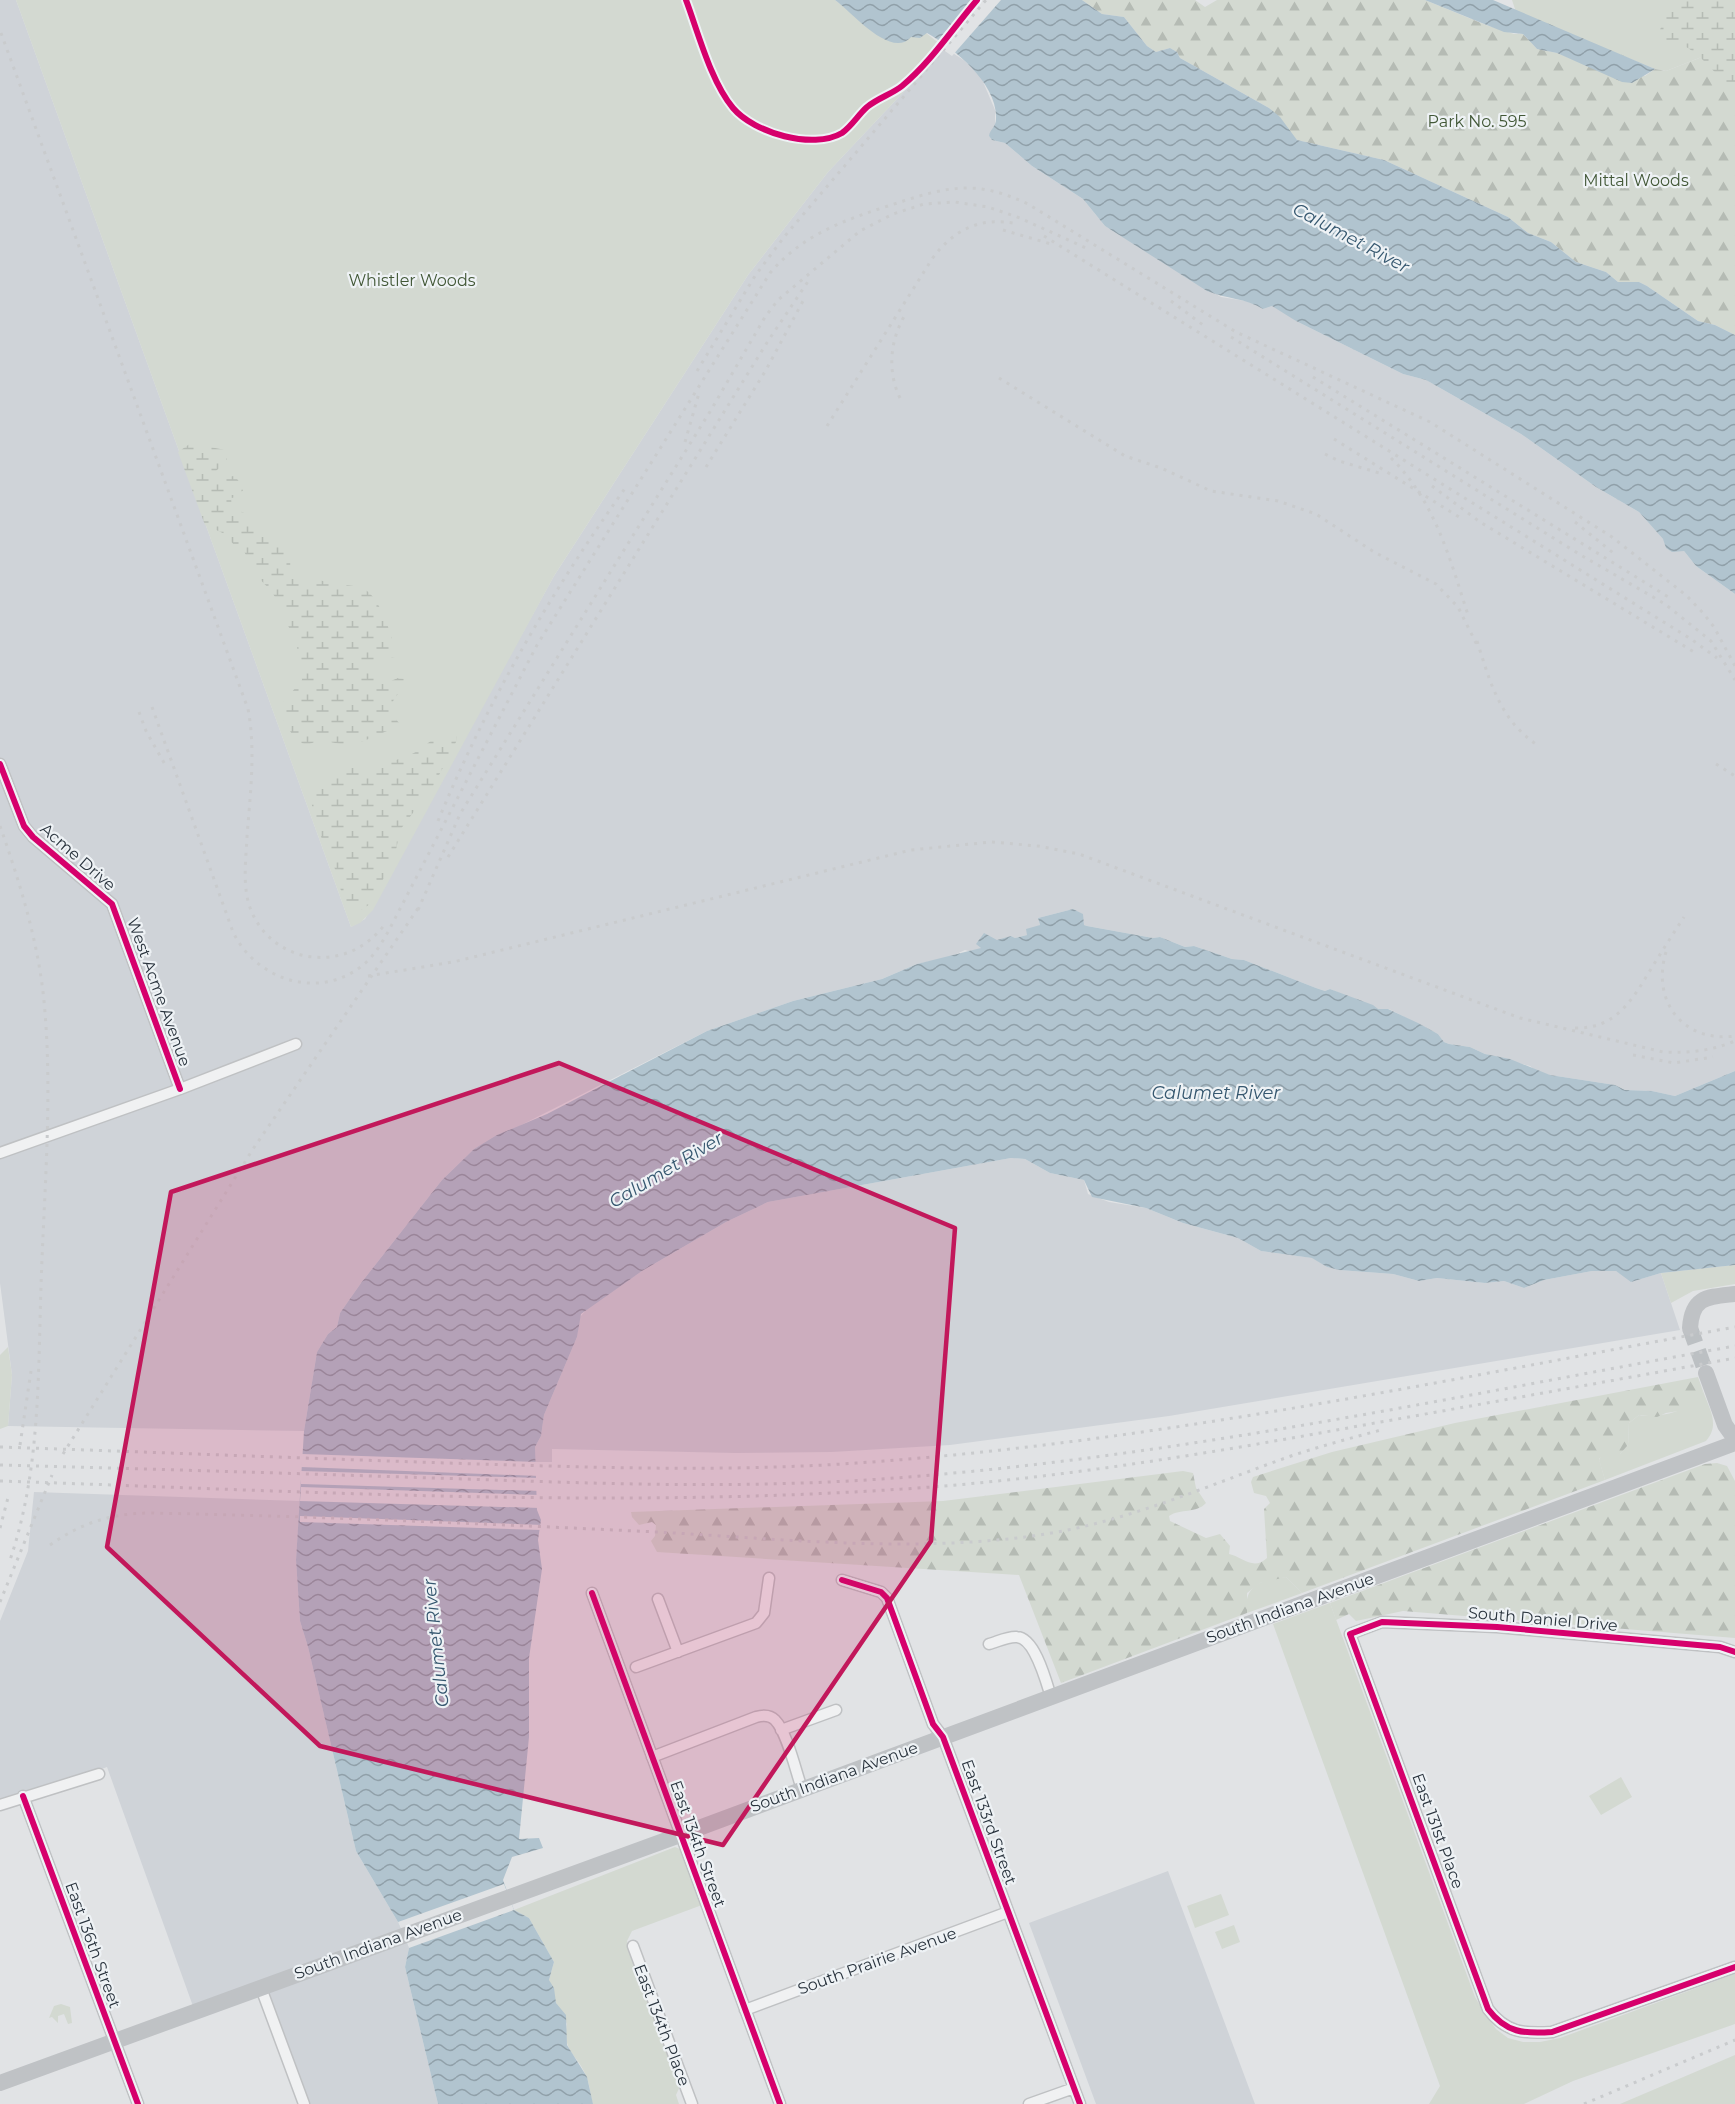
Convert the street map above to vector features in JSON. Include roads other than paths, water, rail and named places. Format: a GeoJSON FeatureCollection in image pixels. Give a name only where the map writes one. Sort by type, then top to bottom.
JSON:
{"type":"FeatureCollection","features":[{"type":"Feature","properties":{"kind":"main road"},"geometry":{"type":"LineString","coordinates":[[1695,1327],[1695,1307],[1709,1297],[1735,1294]]}},
{"type":"Feature","properties":{"kind":"main road"},"geometry":{"type":"LineString","coordinates":[[1735,1429],[1711,1372],[1725,1425],[1735,1441]]}},
{"type":"Feature","properties":{"kind":"main road","name":"South Indiana Avenue"},"geometry":{"type":"LineString","coordinates":[[0,2083],[943,1737],[1735,1441]]}},
{"type":"Feature","properties":{"kind":"street","name":"Acme Drive"},"geometry":{"type":"LineString","coordinates":[[0,764],[24,826],[33,837],[112,904]]}},
{"type":"Feature","properties":{"kind":"street","name":"West Acme Avenue"},"geometry":{"type":"LineString","coordinates":[[112,904],[180,1089]]}},
{"type":"Feature","properties":{"kind":"street"},"geometry":{"type":"LineString","coordinates":[[0,1153],[180,1089],[296,1044]]}},
{"type":"Feature","properties":{"kind":"street"},"geometry":{"type":"LineString","coordinates":[[636,1667],[756,1623],[764,1613],[769,1578]]}},
{"type":"Feature","properties":{"kind":"street","name":"East 133rd Street"},"geometry":{"type":"LineString","coordinates":[[842,1580],[881,1592],[887,1598],[933,1724],[943,1737],[1080,2104]]}},
{"type":"Feature","properties":{"kind":"street","name":"East 134th Street"},"geometry":{"type":"LineString","coordinates":[[592,1593],[780,2104]]}},
{"type":"Feature","properties":{"kind":"street"},"geometry":{"type":"LineString","coordinates":[[658,1599],[678,1652]]}},
{"type":"Feature","properties":{"kind":"street","name":"South Daniel Drive"},"geometry":{"type":"LineString","coordinates":[[1350,1634],[1382,1622],[1393,1622],[1497,1627],[1720,1647],[1735,1652]]}},
{"type":"Feature","properties":{"kind":"street","name":"East 131st Place"},"geometry":{"type":"LineString","coordinates":[[1350,1634],[1488,2009],[1497,2021],[1510,2030],[1530,2034],[1552,2032],[1735,1967]]}},
{"type":"Feature","properties":{"kind":"street"},"geometry":{"type":"LineString","coordinates":[[989,1644],[1012,1637],[1020,1637],[1028,1641],[1033,1648],[1051,1697]]}},
{"type":"Feature","properties":{"kind":"street"},"geometry":{"type":"LineString","coordinates":[[781,1730],[836,1710]]}},
{"type":"Feature","properties":{"kind":"street"},"geometry":{"type":"LineString","coordinates":[[652,1757],[756,1717],[771,1717],[781,1730],[802,1789]]}},
{"type":"Feature","properties":{"kind":"street"},"geometry":{"type":"LineString","coordinates":[[0,1805],[99,1774]]}},
{"type":"Feature","properties":{"kind":"street","name":"East 136th Street"},"geometry":{"type":"LineString","coordinates":[[23,1796],[138,2104]]}},
{"type":"Feature","properties":{"kind":"street","name":"South Prairie Avenue"},"geometry":{"type":"LineString","coordinates":[[745,2010],[1008,1912]]}},
{"type":"Feature","properties":{"kind":"street","name":"East 134th Place"},"geometry":{"type":"LineString","coordinates":[[633,1946],[692,2104]]}},
{"type":"Feature","properties":{"kind":"street"},"geometry":{"type":"LineString","coordinates":[[261,1988],[304,2104]]}},
{"type":"Feature","properties":{"kind":"street"},"geometry":{"type":"LineString","coordinates":[[1029,2104],[1074,2088]]}},
{"type":"Feature","properties":{"kind":"water","name":"Calumet River"},"geometry":{"type":"Polygon","coordinates":[[[835,0],[1082,0],[1102,14],[1124,17],[1147,46],[1156,52],[1170,48],[1177,52],[1180,58],[1269,108],[1280,117],[1297,140],[1384,160],[1508,217],[1528,233],[1551,242],[1576,262],[1606,272],[1618,282],[1639,282],[1698,321],[1715,325],[1735,335],[1735,594],[1696,566],[1684,551],[1672,552],[1666,548],[1663,539],[1639,512],[1596,487],[1521,434],[1426,380],[1403,374],[1296,321],[1272,306],[1263,309],[1207,291],[1105,226],[1083,199],[1032,166],[1005,143],[992,140],[989,136],[996,122],[995,106],[982,80],[961,58],[927,33],[920,38],[911,37],[903,42],[893,42],[882,38],[835,0]]]}},
{"type":"Feature","properties":{"kind":"water"},"geometry":{"type":"Polygon","coordinates":[[[1425,0],[1493,0],[1655,69],[1632,83],[1622,82],[1557,53],[1537,49],[1523,34],[1504,32],[1425,0]]]}},
{"type":"Feature","properties":{"kind":"water","name":"Calumet River"},"geometry":{"type":"Polygon","coordinates":[[[1073,909],[1083,914],[1084,925],[1153,938],[1160,937],[1185,947],[1194,946],[1232,959],[1244,960],[1316,988],[1325,991],[1330,989],[1378,1009],[1388,1009],[1438,1034],[1444,1042],[1449,1044],[1470,1047],[1485,1054],[1510,1059],[1550,1075],[1615,1085],[1625,1090],[1652,1091],[1675,1096],[1735,1071],[1735,1265],[1661,1273],[1631,1282],[1616,1271],[1592,1271],[1544,1280],[1524,1288],[1504,1281],[1485,1283],[1437,1278],[1419,1281],[1393,1274],[1339,1270],[1327,1267],[1312,1258],[1261,1251],[1238,1238],[1183,1223],[1146,1208],[1092,1197],[1084,1180],[1050,1173],[1025,1159],[1011,1158],[768,1202],[726,1222],[642,1271],[581,1314],[577,1337],[544,1415],[541,1436],[535,1447],[537,1510],[541,1520],[538,1540],[542,1569],[529,1658],[529,1737],[519,1839],[539,1838],[543,1848],[512,1857],[503,1880],[514,1910],[529,1918],[554,1962],[549,1980],[554,1988],[556,2003],[566,2015],[567,2045],[587,2077],[593,2104],[438,2104],[405,1967],[409,1948],[398,1922],[356,1851],[300,1621],[296,1560],[304,1431],[317,1352],[328,1334],[337,1327],[340,1313],[361,1283],[442,1180],[474,1149],[497,1135],[547,1114],[707,1031],[793,1001],[882,979],[917,964],[981,948],[976,944],[984,933],[997,940],[1027,935],[1026,929],[1040,925],[1038,918],[1073,909]]]}},
{"type":"Feature","properties":{"kind":"tunnel"},"geometry":{"type":"LineString","coordinates":[[1690,1328],[1706,1373]]}},
{"type":"Feature","properties":{"kind":"railway"},"geometry":{"type":"LineString","coordinates":[[697,371],[755,276],[784,237],[986,0]]}},
{"type":"Feature","properties":{"kind":"railway"},"geometry":{"type":"LineString","coordinates":[[1,33],[248,709],[252,757],[245,877],[246,893],[252,912],[264,932],[281,946],[313,957],[334,956],[354,950],[371,939],[385,924]]}},
{"type":"Feature","properties":{"kind":"railway"},"geometry":{"type":"LineString","coordinates":[[152,707],[233,932],[243,949],[273,973],[290,980],[309,983],[327,982],[346,976],[363,965],[374,954],[388,932],[537,645],[770,273],[796,248],[841,223],[919,196],[938,191],[967,188],[999,193],[1028,204],[1236,332],[1430,422],[1612,537],[1687,596],[1714,627],[1735,666]]}},
{"type":"Feature","properties":{"kind":"railway"},"geometry":{"type":"LineString","coordinates":[[418,910],[460,814],[711,410],[765,317],[778,300],[860,231],[893,214],[924,204],[955,202],[988,207],[1020,218],[1088,249]]}},
{"type":"Feature","properties":{"kind":"railway"},"geometry":{"type":"LineString","coordinates":[[827,426],[940,249],[969,227],[992,222],[1018,224]]}},
{"type":"Feature","properties":{"kind":"railway"},"geometry":{"type":"LineString","coordinates":[[1003,230],[1051,244]]}},
{"type":"Feature","properties":{"kind":"railway"},"geometry":{"type":"LineString","coordinates":[[1044,236],[1691,639],[1717,658]]}},
{"type":"Feature","properties":{"kind":"railway"},"geometry":{"type":"LineString","coordinates":[[448,857],[768,341],[809,280]]}},
{"type":"Feature","properties":{"kind":"railway"},"geometry":{"type":"LineString","coordinates":[[706,467],[766,370],[803,301]]}},
{"type":"Feature","properties":{"kind":"railway"},"geometry":{"type":"LineString","coordinates":[[1171,301],[1207,328]]}},
{"type":"Feature","properties":{"kind":"railway"},"geometry":{"type":"LineString","coordinates":[[900,398],[893,377],[892,356],[896,335],[905,315]]}},
{"type":"Feature","properties":{"kind":"railway"},"geometry":{"type":"LineString","coordinates":[[1231,337],[1579,554],[1665,604],[1711,641],[1735,680]]}},
{"type":"Feature","properties":{"kind":"railway"},"geometry":{"type":"LineString","coordinates":[[1313,377],[1670,598]]}},
{"type":"Feature","properties":{"kind":"railway"},"geometry":{"type":"LineString","coordinates":[[999,378],[1125,456],[1161,468],[1211,491],[1278,501],[1316,514],[1374,552],[1436,584],[1458,607],[1479,649]]}},
{"type":"Feature","properties":{"kind":"railway"},"geometry":{"type":"LineString","coordinates":[[685,442],[699,393]]}},
{"type":"Feature","properties":{"kind":"railway"},"geometry":{"type":"LineString","coordinates":[[1334,439],[1459,517]]}},
{"type":"Feature","properties":{"kind":"railway"},"geometry":{"type":"LineString","coordinates":[[1325,454],[1339,461],[1379,473]]}},
{"type":"Feature","properties":{"kind":"railway"},"geometry":{"type":"LineString","coordinates":[[1391,458],[1406,475],[1430,512],[1447,552],[1468,615]]}},
{"type":"Feature","properties":{"kind":"railway"},"geometry":{"type":"LineString","coordinates":[[1432,486],[1480,522],[1694,652]]}},
{"type":"Feature","properties":{"kind":"railway"},"geometry":{"type":"LineString","coordinates":[[438,821],[478,733],[522,649],[546,607],[626,487]]}},
{"type":"Feature","properties":{"kind":"railway"},"geometry":{"type":"LineString","coordinates":[[1575,522],[1617,556]]}},
{"type":"Feature","properties":{"kind":"railway"},"geometry":{"type":"LineString","coordinates":[[1477,641],[1498,700],[1515,725],[1539,746]]}},
{"type":"Feature","properties":{"kind":"railway"},"geometry":{"type":"LineString","coordinates":[[139,712],[146,731],[167,768]]}},
{"type":"Feature","properties":{"kind":"railway"},"geometry":{"type":"LineString","coordinates":[[1716,764],[1735,776]]}},
{"type":"Feature","properties":{"kind":"railway"},"geometry":{"type":"LineString","coordinates":[[0,826],[33,934],[44,1001],[48,1072],[36,1426],[27,1495],[9,1563]]}},
{"type":"Feature","properties":{"kind":"railway"},"geometry":{"type":"LineString","coordinates":[[368,976],[453,962],[911,850],[991,842],[1038,846],[1079,854],[1520,1018],[1663,1052],[1700,1051],[1735,1041]]}},
{"type":"Feature","properties":{"kind":"railway"},"geometry":{"type":"LineString","coordinates":[[63,1454],[253,1149],[421,904]]}},
{"type":"Feature","properties":{"kind":"railway"},"geometry":{"type":"LineString","coordinates":[[1575,1028],[1602,1024],[1621,1011],[1637,991],[1684,917]]}},
{"type":"Feature","properties":{"kind":"railway"},"geometry":{"type":"LineString","coordinates":[[1666,952],[1663,987],[1675,1015],[1700,1033],[1735,1036]]}},
{"type":"Feature","properties":{"kind":"railway"},"geometry":{"type":"LineString","coordinates":[[1633,1055],[1674,1063],[1713,1057]]}},
{"type":"Feature","properties":{"kind":"railway"},"geometry":{"type":"LineString","coordinates":[[0,1447],[595,1467],[744,1468],[842,1464],[955,1455],[1179,1427],[1402,1389],[1735,1327]]}},
{"type":"Feature","properties":{"kind":"railway"},"geometry":{"type":"LineString","coordinates":[[0,1465],[626,1484],[787,1484],[895,1478],[1106,1456],[1212,1440],[1735,1346]]}},
{"type":"Feature","properties":{"kind":"railway"},"geometry":{"type":"LineString","coordinates":[[0,1481],[565,1498],[790,1495],[961,1485],[1077,1472],[1192,1455],[1735,1358]]}},
{"type":"Feature","properties":{"kind":"railway"},"geometry":{"type":"LineString","coordinates":[[20,1445],[31,1371]]}},
{"type":"Feature","properties":{"kind":"railway"},"geometry":{"type":"LineString","coordinates":[[50,1545],[96,1521],[121,1515],[148,1513],[466,1523],[852,1543],[949,1543],[998,1540],[1046,1534],[1109,1520],[1170,1501],[1291,1456],[1381,1430]]}},
{"type":"Feature","properties":{"kind":"railway"},"geometry":{"type":"LineString","coordinates":[[0,1602],[52,1475]]}},
{"type":"Feature","properties":{"kind":"railway"},"geometry":{"type":"LineString","coordinates":[[0,1528],[9,1494]]}},
{"type":"Feature","properties":{"kind":"railway"},"geometry":{"type":"LineString","coordinates":[[1584,2104],[1735,2040]]}},
{"type":"Feature","properties":{"kind":"park label","name":"Park No. 595"},"geometry":{"type":"Point","coordinates":[1477,121]}},
{"type":"Feature","properties":{"kind":"park label","name":"Mittal Woods"},"geometry":{"type":"Point","coordinates":[1636,180]}},
{"type":"Feature","properties":{"kind":"park label","name":"Whistler Woods"},"geometry":{"type":"Point","coordinates":[412,280]}}]}
